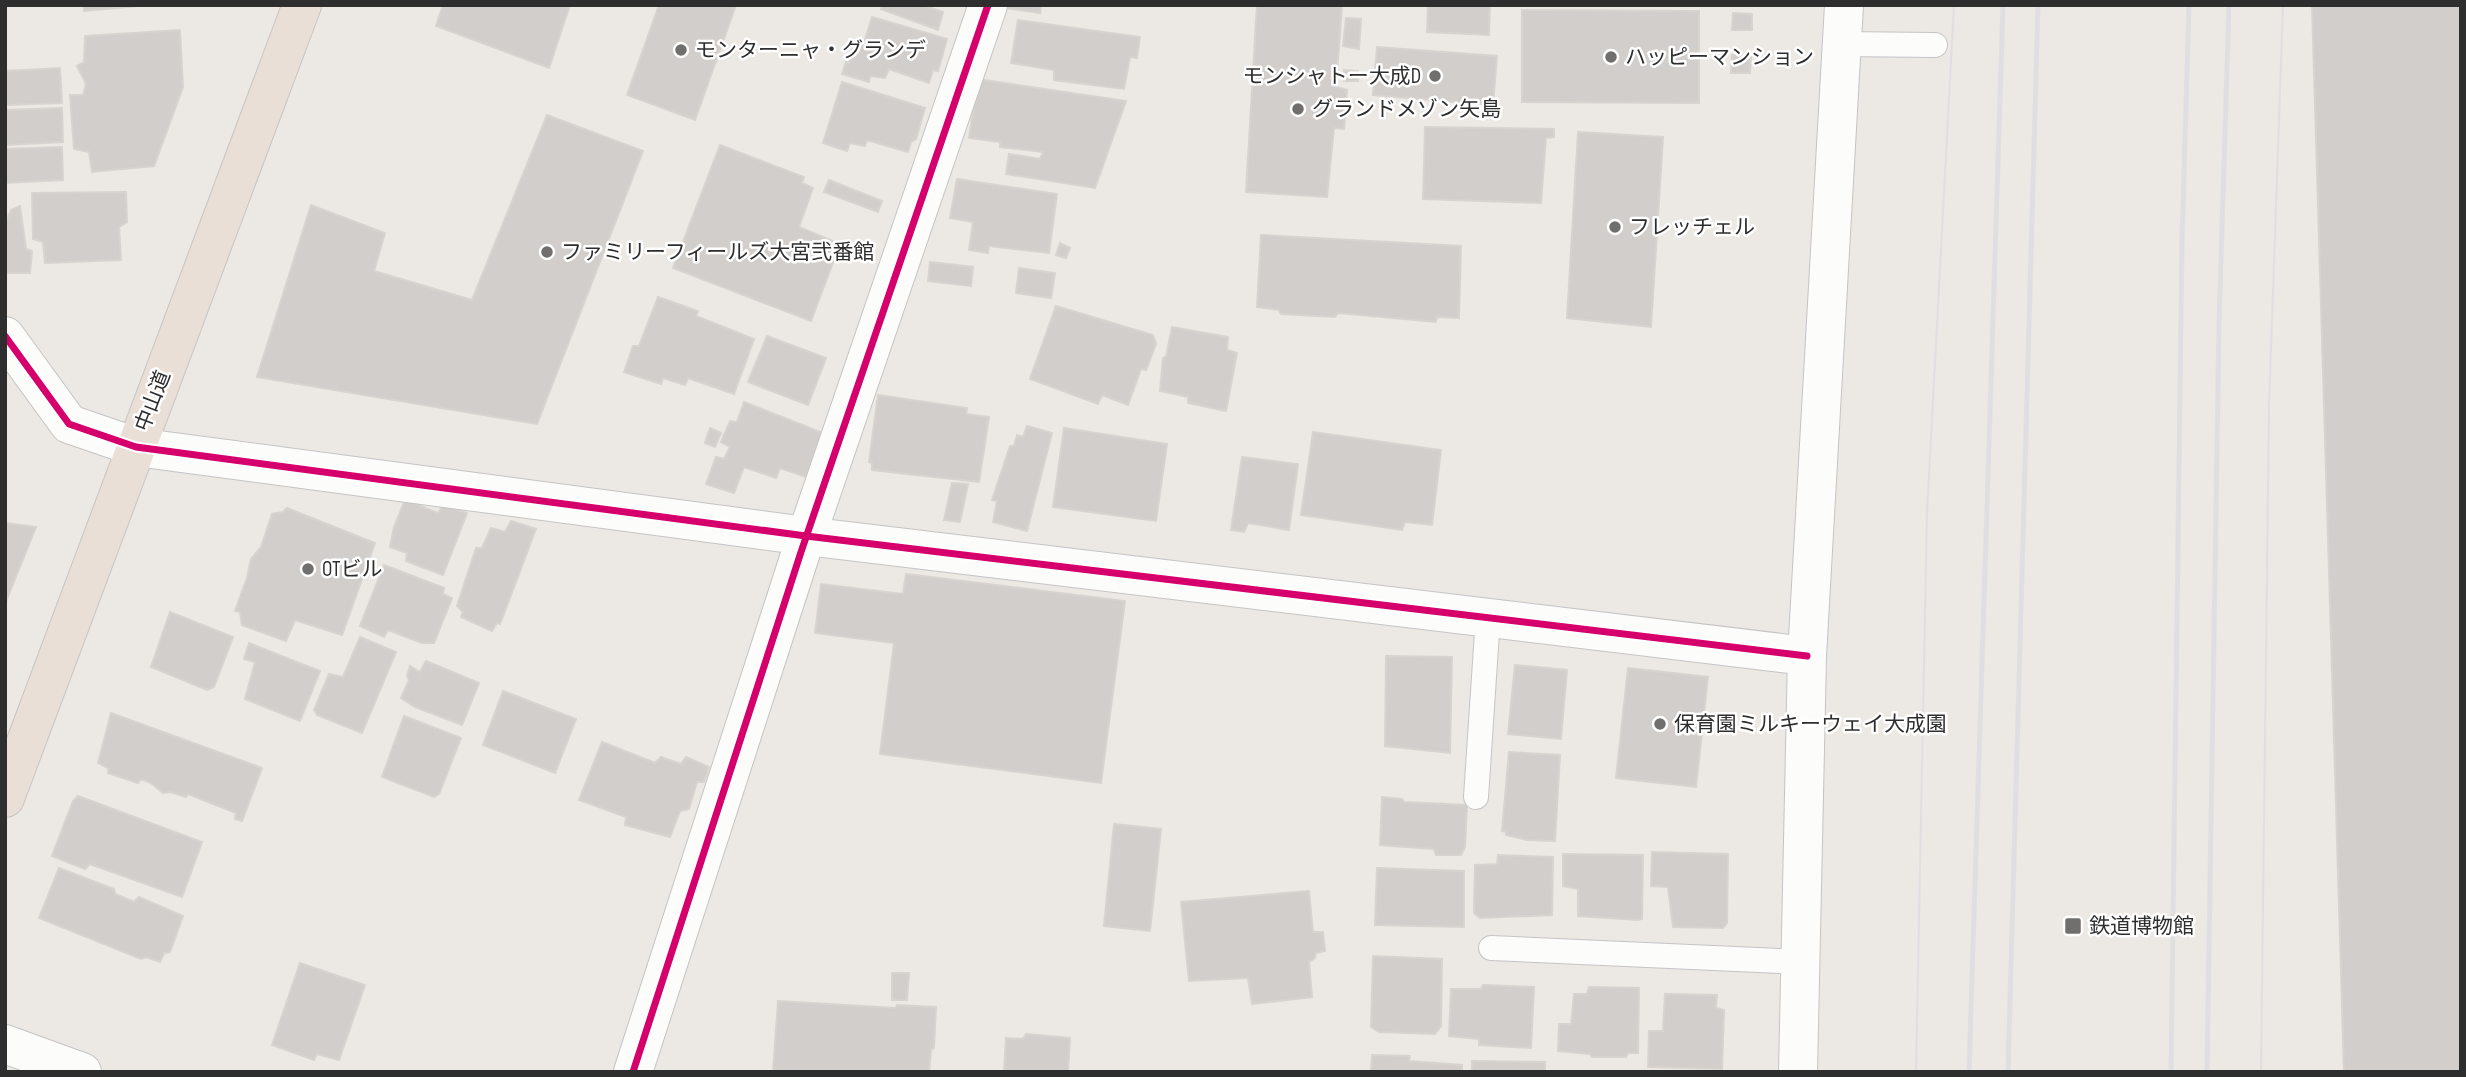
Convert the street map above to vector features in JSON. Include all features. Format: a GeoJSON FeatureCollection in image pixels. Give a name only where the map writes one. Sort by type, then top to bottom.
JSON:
{"type":"FeatureCollection","features":[{"type":"Feature","properties":{"kind":"highway","name":"中山道"},"geometry":{"type":"LineString","coordinates":[[5,798],[302,5]]}},
{"type":"Feature","properties":{"kind":"street"},"geometry":{"type":"LineString","coordinates":[[633,1072],[806,536],[988,5]]}},
{"type":"Feature","properties":{"kind":"street"},"geometry":{"type":"LineString","coordinates":[[1798,1072],[1807,656],[1844,5]]}},
{"type":"Feature","properties":{"kind":"street"},"geometry":{"type":"LineString","coordinates":[[5,336],[69,424],[136,447],[806,536],[1807,656]]}},
{"type":"Feature","properties":{"kind":"street"},"geometry":{"type":"LineString","coordinates":[[5,1044],[82,1072]]}},
{"type":"Feature","properties":{"kind":"lane"},"geometry":{"type":"LineString","coordinates":[[1842,44],[1935,45]]}},
{"type":"Feature","properties":{"kind":"lane"},"geometry":{"type":"LineString","coordinates":[[1476,797],[1488,617]]}},
{"type":"Feature","properties":{"kind":"lane"},"geometry":{"type":"LineString","coordinates":[[1491,948],[1800,962]]}},
{"type":"Feature","properties":{"kind":"building"},"geometry":{"type":"Polygon","coordinates":[[[84,5],[150,5],[84,11],[84,5]]]}},
{"type":"Feature","properties":{"kind":"building"},"geometry":{"type":"Polygon","coordinates":[[[443,5],[570,5],[549,68],[436,26],[443,5]]]}},
{"type":"Feature","properties":{"kind":"building","name":"モンターニャ・グランデ"},"geometry":{"type":"Polygon","coordinates":[[[659,5],[736,5],[695,120],[627,95],[659,5]]]}},
{"type":"Feature","properties":{"kind":"building"},"geometry":{"type":"Polygon","coordinates":[[[882,5],[922,5],[943,12],[938,30],[881,9],[882,5]]]}},
{"type":"Feature","properties":{"kind":"building"},"geometry":{"type":"Polygon","coordinates":[[[1005,5],[1041,5],[1040,13],[1005,8],[1005,5]]]}},
{"type":"Feature","properties":{"kind":"building","name":"グランドメゾン矢島"},"geometry":{"type":"Polygon","coordinates":[[[1257,5],[1342,5],[1336,87],[1347,90],[1344,129],[1334,128],[1327,197],[1246,192],[1257,5]]]}},
{"type":"Feature","properties":{"kind":"building"},"geometry":{"type":"Polygon","coordinates":[[[1428,5],[1490,5],[1489,35],[1427,32],[1428,5]]]}},
{"type":"Feature","properties":{"kind":"building"},"geometry":{"type":"Polygon","coordinates":[[[2312,5],[2461,5],[2461,1072],[2344,1072],[2312,5]]]}},
{"type":"Feature","properties":{"kind":"building","name":"ハッピーマンション"},"geometry":{"type":"Polygon","coordinates":[[[1522,10],[1699,11],[1699,103],[1522,102],[1522,10]]]}},
{"type":"Feature","properties":{"kind":"building"},"geometry":{"type":"Polygon","coordinates":[[[1733,13],[1752,14],[1752,30],[1732,30],[1733,13]]]}},
{"type":"Feature","properties":{"kind":"building"},"geometry":{"type":"Polygon","coordinates":[[[872,17],[947,39],[938,71],[933,70],[929,83],[889,69],[885,78],[870,76],[869,82],[842,74],[846,62],[849,63],[855,40],[864,43],[872,17]]]}},
{"type":"Feature","properties":{"kind":"building"},"geometry":{"type":"Polygon","coordinates":[[[1346,18],[1361,19],[1359,49],[1343,46],[1346,18]]]}},
{"type":"Feature","properties":{"kind":"building"},"geometry":{"type":"Polygon","coordinates":[[[1018,20],[1140,37],[1137,58],[1130,57],[1124,89],[1054,80],[1054,70],[1011,63],[1018,20]]]}},
{"type":"Feature","properties":{"kind":"building"},"geometry":{"type":"Polygon","coordinates":[[[180,30],[183,87],[154,166],[92,172],[89,152],[74,149],[70,95],[83,95],[86,84],[77,66],[84,62],[85,36],[180,30]]]}},
{"type":"Feature","properties":{"kind":"building","name":"モンシャトー大成D"},"geometry":{"type":"Polygon","coordinates":[[[1377,47],[1497,56],[1493,105],[1373,95],[1377,47]]]}},
{"type":"Feature","properties":{"kind":"building"},"geometry":{"type":"Polygon","coordinates":[[[1732,55],[1751,56],[1750,73],[1731,73],[1732,55]]]}},
{"type":"Feature","properties":{"kind":"building"},"geometry":{"type":"Polygon","coordinates":[[[60,68],[62,103],[5,105],[5,71],[60,68]]]}},
{"type":"Feature","properties":{"kind":"building"},"geometry":{"type":"Polygon","coordinates":[[[1344,70],[1358,71],[1358,81],[1344,81],[1344,70]]]}},
{"type":"Feature","properties":{"kind":"building"},"geometry":{"type":"Polygon","coordinates":[[[978,79],[1126,101],[1095,188],[1006,174],[1009,154],[1040,159],[1043,152],[1000,147],[1000,142],[969,138],[978,79]]]}},
{"type":"Feature","properties":{"kind":"building"},"geometry":{"type":"Polygon","coordinates":[[[842,82],[925,108],[916,139],[911,142],[908,152],[867,140],[865,146],[850,143],[847,151],[823,143],[842,82]]]}},
{"type":"Feature","properties":{"kind":"building"},"geometry":{"type":"Polygon","coordinates":[[[62,108],[63,142],[5,145],[5,110],[62,108]]]}},
{"type":"Feature","properties":{"kind":"building","name":"ファミリーフィールズ大宮弐番館"},"geometry":{"type":"Polygon","coordinates":[[[547,115],[643,151],[537,424],[257,377],[311,205],[385,233],[374,271],[472,300],[547,115]]]}},
{"type":"Feature","properties":{"kind":"building"},"geometry":{"type":"Polygon","coordinates":[[[1425,127],[1554,129],[1554,137],[1546,138],[1541,203],[1423,199],[1425,127]]]}},
{"type":"Feature","properties":{"kind":"building","name":"フレッチェル"},"geometry":{"type":"Polygon","coordinates":[[[1578,132],[1663,137],[1651,327],[1567,318],[1578,132]]]}},
{"type":"Feature","properties":{"kind":"building"},"geometry":{"type":"Polygon","coordinates":[[[720,145],[804,177],[802,183],[813,188],[799,227],[840,244],[811,321],[673,268],[720,145]]]}},
{"type":"Feature","properties":{"kind":"building"},"geometry":{"type":"Polygon","coordinates":[[[62,147],[63,180],[5,183],[5,149],[62,147]]]}},
{"type":"Feature","properties":{"kind":"building"},"geometry":{"type":"Polygon","coordinates":[[[957,179],[1057,194],[1049,253],[989,246],[988,253],[969,250],[973,222],[950,218],[957,179]]]}},
{"type":"Feature","properties":{"kind":"building"},"geometry":{"type":"Polygon","coordinates":[[[829,180],[882,201],[878,212],[824,192],[829,180]]]}},
{"type":"Feature","properties":{"kind":"building"},"geometry":{"type":"Polygon","coordinates":[[[126,192],[127,222],[119,227],[121,260],[45,263],[43,242],[33,239],[32,193],[126,192]]]}},
{"type":"Feature","properties":{"kind":"building"},"geometry":{"type":"Polygon","coordinates":[[[20,206],[26,249],[32,251],[30,273],[5,273],[5,224],[11,210],[20,206]]]}},
{"type":"Feature","properties":{"kind":"building"},"geometry":{"type":"Polygon","coordinates":[[[1261,235],[1461,246],[1459,318],[1437,317],[1436,322],[1338,313],[1335,317],[1281,314],[1279,310],[1257,307],[1261,235]]]}},
{"type":"Feature","properties":{"kind":"building"},"geometry":{"type":"Polygon","coordinates":[[[1060,243],[1070,248],[1066,258],[1056,255],[1060,243]]]}},
{"type":"Feature","properties":{"kind":"building"},"geometry":{"type":"Polygon","coordinates":[[[930,262],[973,267],[971,286],[928,281],[930,262]]]}},
{"type":"Feature","properties":{"kind":"building"},"geometry":{"type":"Polygon","coordinates":[[[1019,268],[1055,273],[1051,298],[1016,293],[1019,268]]]}},
{"type":"Feature","properties":{"kind":"building"},"geometry":{"type":"Polygon","coordinates":[[[658,297],[698,311],[696,316],[754,339],[734,394],[688,378],[685,385],[663,378],[661,384],[624,372],[633,346],[639,346],[658,297]]]}},
{"type":"Feature","properties":{"kind":"building"},"geometry":{"type":"Polygon","coordinates":[[[1056,306],[1153,335],[1156,344],[1146,370],[1141,369],[1128,405],[1102,395],[1098,404],[1030,379],[1056,306]]]}},
{"type":"Feature","properties":{"kind":"building"},"geometry":{"type":"Polygon","coordinates":[[[1172,327],[1228,337],[1227,350],[1237,353],[1226,411],[1188,403],[1188,397],[1160,391],[1163,358],[1166,357],[1172,327]]]}},
{"type":"Feature","properties":{"kind":"building"},"geometry":{"type":"Polygon","coordinates":[[[767,336],[826,358],[808,405],[748,382],[767,336]]]}},
{"type":"Feature","properties":{"kind":"building"},"geometry":{"type":"Polygon","coordinates":[[[878,395],[967,408],[966,414],[989,417],[979,482],[872,470],[872,463],[869,462],[878,395]]]}},
{"type":"Feature","properties":{"kind":"building"},"geometry":{"type":"Polygon","coordinates":[[[744,402],[823,433],[806,477],[780,468],[776,478],[744,467],[734,493],[706,484],[716,457],[724,459],[730,447],[721,442],[730,421],[737,422],[744,402]]]}},
{"type":"Feature","properties":{"kind":"building"},"geometry":{"type":"Polygon","coordinates":[[[1027,426],[1052,433],[1027,531],[993,522],[997,501],[992,500],[1010,446],[1014,446],[1017,435],[1023,437],[1027,426]]]}},
{"type":"Feature","properties":{"kind":"building"},"geometry":{"type":"Polygon","coordinates":[[[710,428],[721,433],[715,447],[705,443],[710,428]]]}},
{"type":"Feature","properties":{"kind":"building"},"geometry":{"type":"Polygon","coordinates":[[[1064,428],[1167,444],[1156,521],[1053,507],[1064,428]]]}},
{"type":"Feature","properties":{"kind":"building"},"geometry":{"type":"Polygon","coordinates":[[[1313,432],[1441,450],[1432,525],[1405,522],[1402,530],[1301,515],[1313,432]]]}},
{"type":"Feature","properties":{"kind":"building"},"geometry":{"type":"Polygon","coordinates":[[[1242,457],[1298,464],[1289,530],[1248,523],[1244,532],[1231,530],[1242,457]]]}},
{"type":"Feature","properties":{"kind":"building"},"geometry":{"type":"Polygon","coordinates":[[[952,483],[968,484],[960,522],[944,520],[952,483]]]}},
{"type":"Feature","properties":{"kind":"building"},"geometry":{"type":"Polygon","coordinates":[[[405,500],[438,513],[443,505],[467,513],[443,575],[406,561],[407,553],[390,547],[394,527],[405,500]]]}},
{"type":"Feature","properties":{"kind":"building","name":"OTビル"},"geometry":{"type":"Polygon","coordinates":[[[287,508],[375,543],[342,635],[295,620],[286,641],[242,625],[240,612],[235,611],[251,559],[261,547],[272,514],[283,512],[287,508]]]}},
{"type":"Feature","properties":{"kind":"building"},"geometry":{"type":"Polygon","coordinates":[[[511,521],[536,529],[500,624],[497,623],[492,631],[461,617],[463,612],[457,606],[476,548],[482,548],[491,528],[505,532],[511,521]]]}},
{"type":"Feature","properties":{"kind":"building"},"geometry":{"type":"Polygon","coordinates":[[[5,523],[36,527],[5,604],[5,523]]]}},
{"type":"Feature","properties":{"kind":"building"},"geometry":{"type":"Polygon","coordinates":[[[384,565],[444,588],[443,594],[452,598],[434,643],[422,643],[388,630],[384,637],[360,626],[384,565]]]}},
{"type":"Feature","properties":{"kind":"building"},"geometry":{"type":"Polygon","coordinates":[[[906,574],[1125,601],[1101,783],[880,754],[894,643],[815,633],[821,584],[903,594],[906,574]]]}},
{"type":"Feature","properties":{"kind":"building"},"geometry":{"type":"Polygon","coordinates":[[[170,612],[233,637],[214,687],[207,690],[151,667],[170,612]]]}},
{"type":"Feature","properties":{"kind":"building"},"geometry":{"type":"Polygon","coordinates":[[[360,637],[396,652],[362,733],[317,715],[314,710],[329,674],[343,677],[360,637]]]}},
{"type":"Feature","properties":{"kind":"building"},"geometry":{"type":"Polygon","coordinates":[[[249,643],[320,671],[300,721],[245,699],[255,662],[244,659],[249,643]]]}},
{"type":"Feature","properties":{"kind":"building"},"geometry":{"type":"Polygon","coordinates":[[[1386,656],[1452,657],[1450,753],[1385,746],[1386,656]]]}},
{"type":"Feature","properties":{"kind":"building"},"geometry":{"type":"Polygon","coordinates":[[[426,661],[479,683],[462,725],[415,707],[401,698],[409,680],[407,676],[410,666],[420,672],[426,661]]]}},
{"type":"Feature","properties":{"kind":"building"},"geometry":{"type":"Polygon","coordinates":[[[1515,665],[1567,670],[1561,739],[1508,734],[1515,665]]]}},
{"type":"Feature","properties":{"kind":"building"},"geometry":{"type":"Polygon","coordinates":[[[1628,668],[1708,677],[1696,787],[1616,778],[1628,668]]]}},
{"type":"Feature","properties":{"kind":"building"},"geometry":{"type":"Polygon","coordinates":[[[503,691],[576,719],[555,773],[483,745],[503,691]]]}},
{"type":"Feature","properties":{"kind":"building"},"geometry":{"type":"Polygon","coordinates":[[[111,713],[262,768],[242,821],[235,819],[236,813],[188,794],[186,797],[170,792],[163,793],[141,779],[138,783],[108,773],[108,768],[98,763],[111,713]]]}},
{"type":"Feature","properties":{"kind":"building"},"geometry":{"type":"Polygon","coordinates":[[[404,716],[461,738],[439,794],[434,797],[382,777],[404,716]]]}},
{"type":"Feature","properties":{"kind":"building"},"geometry":{"type":"Polygon","coordinates":[[[602,742],[655,763],[661,757],[681,764],[686,757],[709,767],[704,782],[697,782],[689,809],[680,811],[670,837],[625,825],[626,817],[579,800],[602,742]]]}},
{"type":"Feature","properties":{"kind":"building"},"geometry":{"type":"Polygon","coordinates":[[[1509,752],[1560,755],[1555,841],[1527,840],[1506,835],[1506,832],[1502,831],[1509,752]]]}},
{"type":"Feature","properties":{"kind":"building"},"geometry":{"type":"Polygon","coordinates":[[[78,796],[202,842],[182,897],[90,864],[85,869],[52,856],[73,801],[78,796]]]}},
{"type":"Feature","properties":{"kind":"building"},"geometry":{"type":"Polygon","coordinates":[[[1382,797],[1402,799],[1404,802],[1467,805],[1465,847],[1461,855],[1436,855],[1434,849],[1380,845],[1382,797]]]}},
{"type":"Feature","properties":{"kind":"building"},"geometry":{"type":"Polygon","coordinates":[[[1114,824],[1161,829],[1150,931],[1104,926],[1114,824]]]}},
{"type":"Feature","properties":{"kind":"building"},"geometry":{"type":"Polygon","coordinates":[[[1652,852],[1728,854],[1727,923],[1723,928],[1673,927],[1668,887],[1651,886],[1652,852]]]}},
{"type":"Feature","properties":{"kind":"building"},"geometry":{"type":"Polygon","coordinates":[[[1563,854],[1643,855],[1642,919],[1578,916],[1578,889],[1563,886],[1563,854]]]}},
{"type":"Feature","properties":{"kind":"building"},"geometry":{"type":"Polygon","coordinates":[[[1498,855],[1553,857],[1552,915],[1480,918],[1474,913],[1475,865],[1497,864],[1498,855]]]}},
{"type":"Feature","properties":{"kind":"building"},"geometry":{"type":"Polygon","coordinates":[[[59,868],[114,889],[115,894],[134,902],[139,897],[183,916],[170,952],[164,953],[160,962],[146,957],[141,959],[39,918],[59,868]]]}},
{"type":"Feature","properties":{"kind":"building"},"geometry":{"type":"Polygon","coordinates":[[[1377,868],[1464,871],[1464,927],[1375,925],[1377,868]]]}},
{"type":"Feature","properties":{"kind":"building"},"geometry":{"type":"Polygon","coordinates":[[[1309,891],[1313,932],[1323,932],[1325,951],[1316,953],[1315,958],[1309,962],[1312,997],[1252,1004],[1248,978],[1189,981],[1181,902],[1309,891]]]}},
{"type":"Feature","properties":{"kind":"building"},"geometry":{"type":"Polygon","coordinates":[[[1373,956],[1442,959],[1441,1026],[1435,1034],[1379,1032],[1371,1027],[1373,956]]]}},
{"type":"Feature","properties":{"kind":"building"},"geometry":{"type":"Polygon","coordinates":[[[300,963],[365,985],[339,1060],[317,1054],[314,1060],[272,1045],[300,963]]]}},
{"type":"Feature","properties":{"kind":"building"},"geometry":{"type":"Polygon","coordinates":[[[892,973],[909,973],[907,1000],[892,1000],[892,973]]]}},
{"type":"Feature","properties":{"kind":"building"},"geometry":{"type":"Polygon","coordinates":[[[1483,985],[1534,987],[1531,1048],[1479,1045],[1479,1039],[1449,1036],[1451,989],[1481,989],[1483,985]]]}},
{"type":"Feature","properties":{"kind":"building"},"geometry":{"type":"Polygon","coordinates":[[[1589,987],[1639,988],[1638,1053],[1628,1053],[1626,1057],[1592,1057],[1590,1054],[1558,1051],[1559,1024],[1571,1024],[1574,994],[1587,994],[1589,987]]]}},
{"type":"Feature","properties":{"kind":"building"},"geometry":{"type":"Polygon","coordinates":[[[1665,994],[1717,995],[1716,1008],[1724,1010],[1722,1069],[1648,1067],[1649,1031],[1663,1031],[1665,994]]]}},
{"type":"Feature","properties":{"kind":"building"},"geometry":{"type":"Polygon","coordinates":[[[778,1001],[896,1008],[897,1005],[936,1007],[934,1048],[931,1050],[929,1072],[773,1072],[778,1001]]]}},
{"type":"Feature","properties":{"kind":"building"},"geometry":{"type":"Polygon","coordinates":[[[1026,1034],[1070,1038],[1068,1072],[1004,1072],[1006,1038],[1023,1039],[1026,1034]]]}},
{"type":"Feature","properties":{"kind":"building"},"geometry":{"type":"Polygon","coordinates":[[[1372,1055],[1410,1056],[1409,1061],[1462,1065],[1462,1072],[1371,1072],[1372,1055]]]}},
{"type":"Feature","properties":{"kind":"building"},"geometry":{"type":"Polygon","coordinates":[[[1472,1061],[1545,1062],[1545,1072],[1472,1072],[1472,1061]]]}},
{"type":"Feature","properties":{"kind":"tram line"},"geometry":{"type":"LineString","coordinates":[[1916,1072],[1927,513],[1954,5]]}},
{"type":"Feature","properties":{"kind":"tram line"},"geometry":{"type":"LineString","coordinates":[[2261,1072],[2269,406],[2283,5]]}},
{"type":"Feature","properties":{"kind":"railway"},"geometry":{"type":"LineString","coordinates":[[1969,1072],[2003,5]]}},
{"type":"Feature","properties":{"kind":"railway"},"geometry":{"type":"LineString","coordinates":[[2008,1072],[2038,5]]}},
{"type":"Feature","properties":{"kind":"railway"},"geometry":{"type":"LineString","coordinates":[[2171,1072],[2182,241],[2189,5]]}},
{"type":"Feature","properties":{"kind":"railway"},"geometry":{"type":"LineString","coordinates":[[2207,1072],[2219,324],[2229,5]]}},
{"type":"Feature","properties":{"kind":"cycle path"},"geometry":{"type":"LineString","coordinates":[[633,1072],[801,552],[988,5]]}},
{"type":"Feature","properties":{"kind":"cycle path"},"geometry":{"type":"LineString","coordinates":[[5,336],[69,424],[136,447],[806,536],[1807,656]]}},
{"type":"Feature","properties":{"kind":"place","name":"モンターニャ・グランデ"},"geometry":{"type":"Point","coordinates":[681,50]}},
{"type":"Feature","properties":{"kind":"place","name":"ハッピーマンション"},"geometry":{"type":"Point","coordinates":[1611,57]}},
{"type":"Feature","properties":{"kind":"place","name":"モンシャトー大成D"},"geometry":{"type":"Point","coordinates":[1435,76]}},
{"type":"Feature","properties":{"kind":"place","name":"グランドメゾン矢島"},"geometry":{"type":"Point","coordinates":[1298,109]}},
{"type":"Feature","properties":{"kind":"place","name":"フレッチェル"},"geometry":{"type":"Point","coordinates":[1615,227]}},
{"type":"Feature","properties":{"kind":"place","name":"ファミリーフィールズ大宮弐番館"},"geometry":{"type":"Point","coordinates":[547,252]}},
{"type":"Feature","properties":{"kind":"place","name":"OTビル"},"geometry":{"type":"Point","coordinates":[308,569]}},
{"type":"Feature","properties":{"kind":"place","name":"保育園ミルキーウェイ大成園"},"geometry":{"type":"Point","coordinates":[1660,724]}},
{"type":"Feature","properties":{"kind":"place","name":"鉄道博物館"},"geometry":{"type":"Point","coordinates":[2073,926]}}]}
